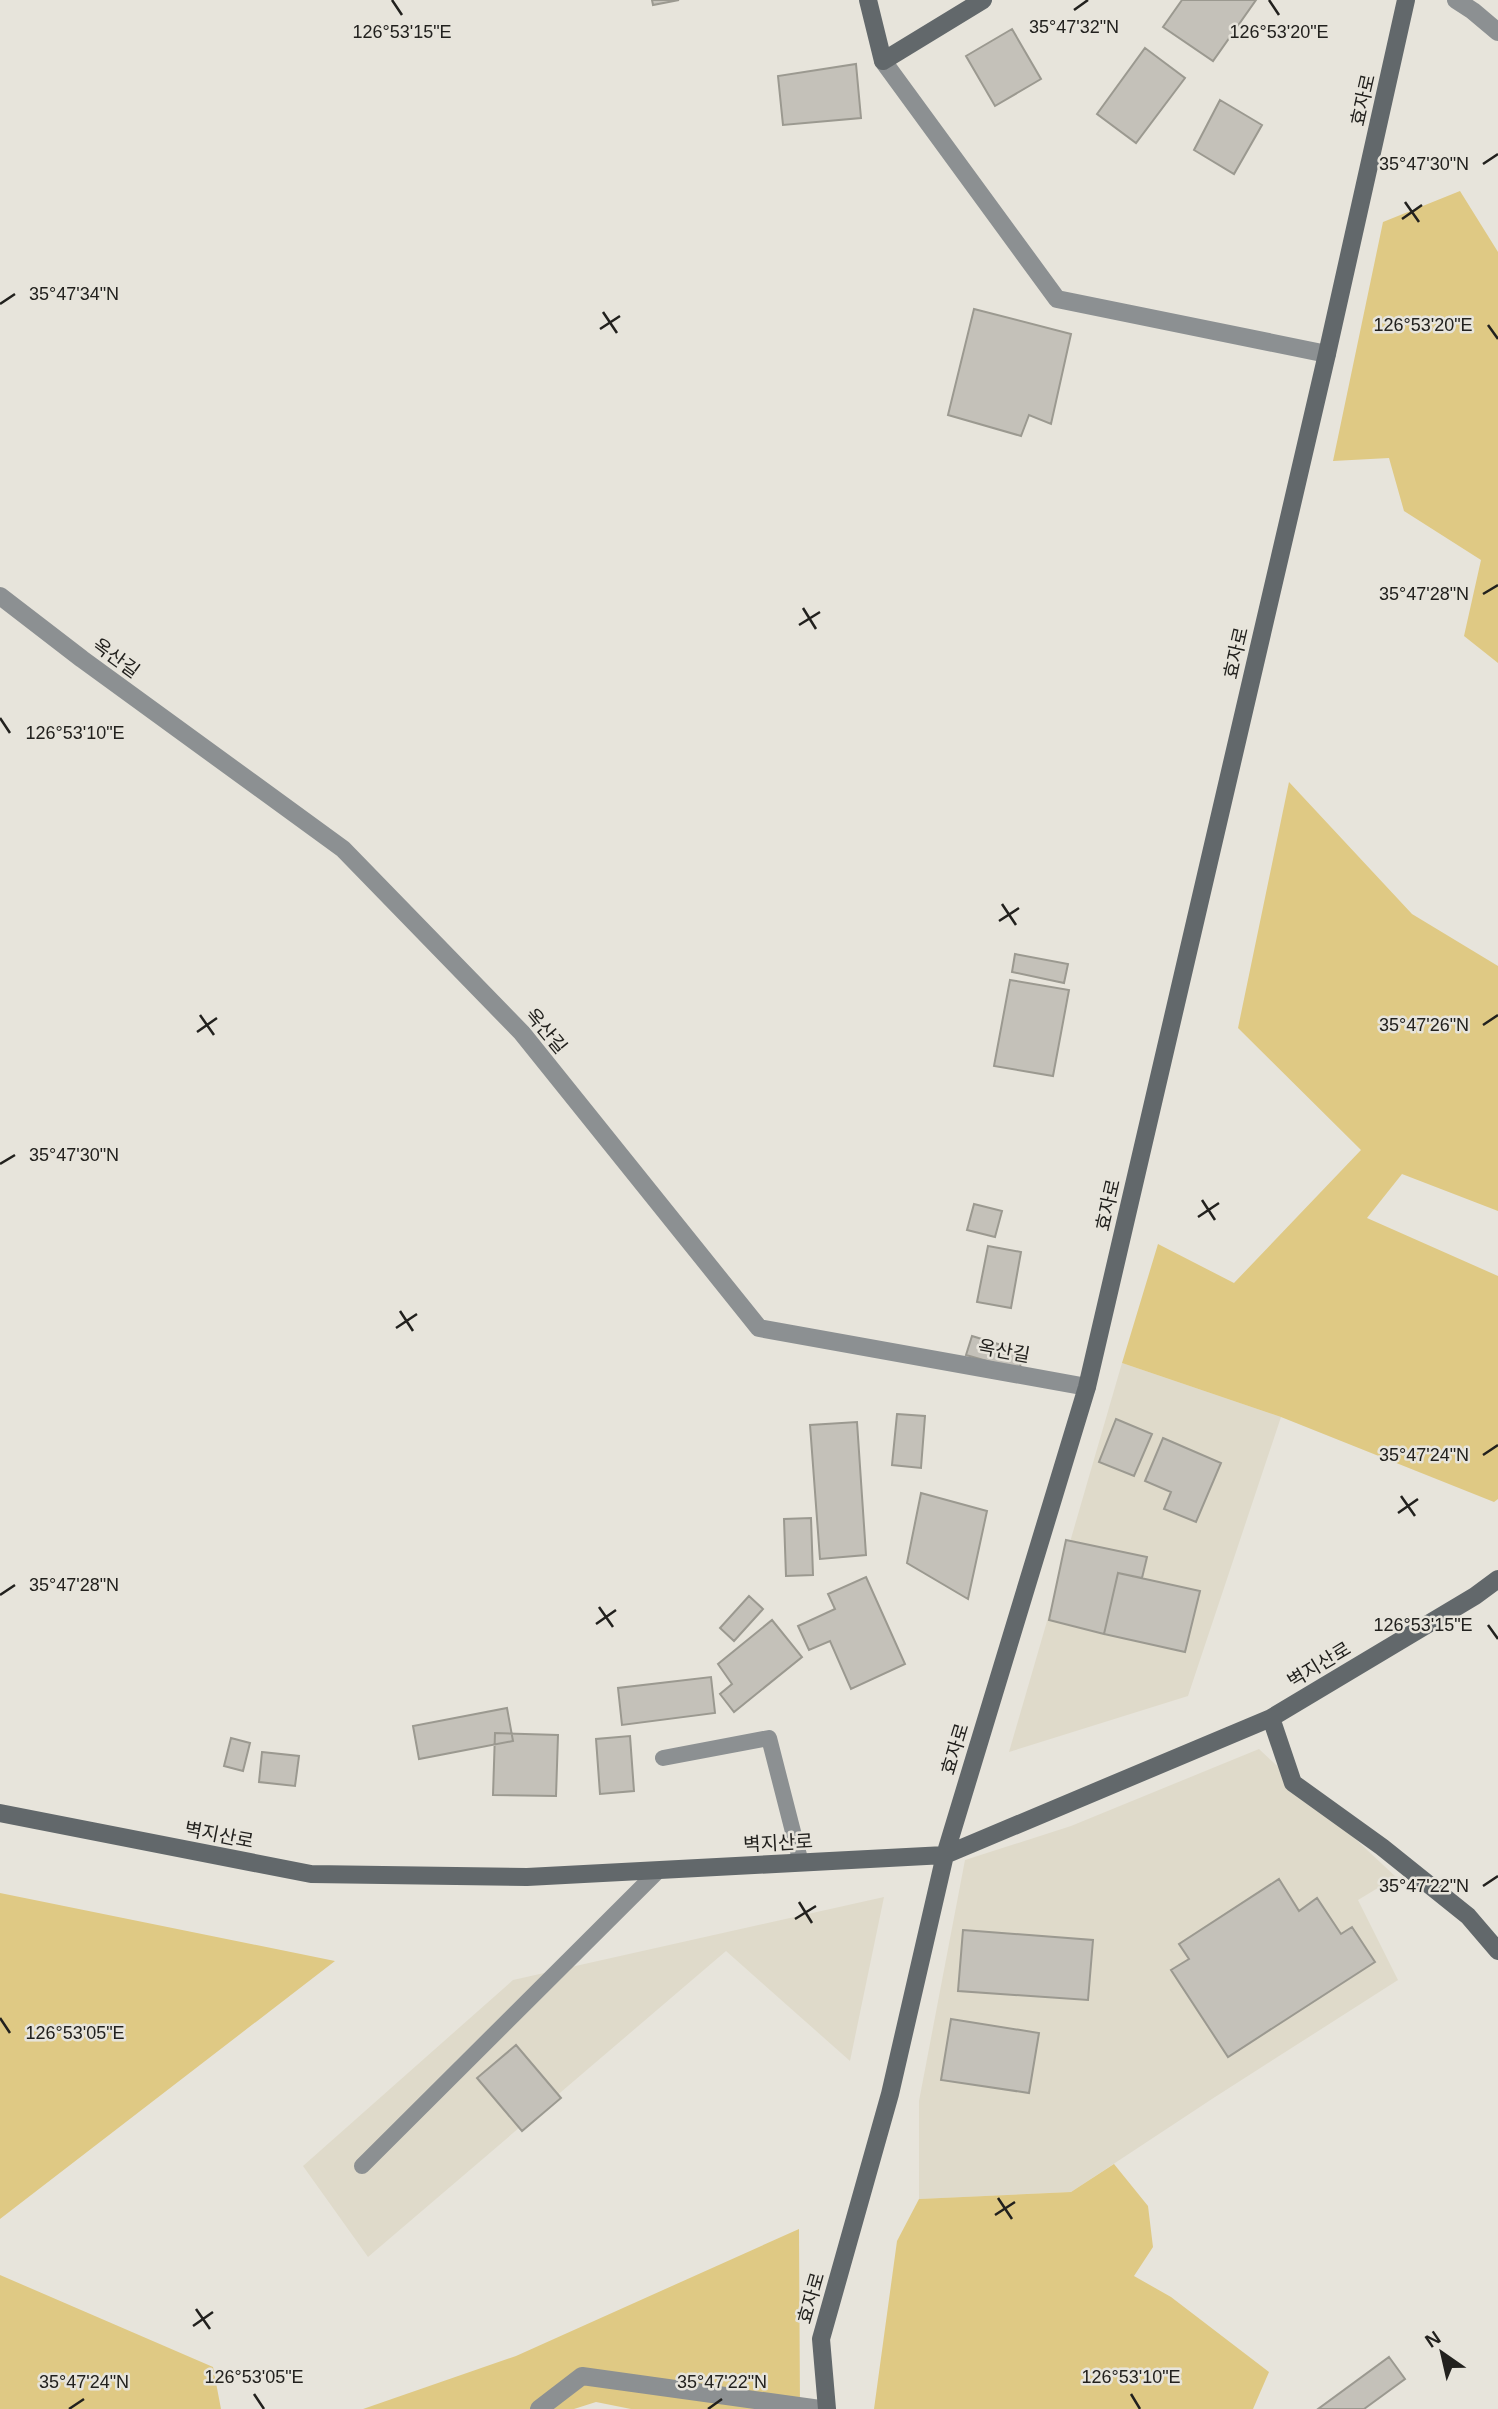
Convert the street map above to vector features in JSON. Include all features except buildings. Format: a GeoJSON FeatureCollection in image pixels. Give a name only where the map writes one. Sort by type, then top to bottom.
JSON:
{"type":"FeatureCollection","features":[{"type":"Feature","properties":{"kind":"street"},"geometry":{"type":"LineString","coordinates":[[868,0],[883,61],[1057,299],[1327,354]]}},
{"type":"Feature","properties":{"kind":"street"},"geometry":{"type":"LineString","coordinates":[[883,61],[984,0]]}},
{"type":"Feature","properties":{"kind":"street","name":"효자로"},"geometry":{"type":"LineString","coordinates":[[827,2409],[821,2339],[891,2094],[945,1855],[1087,1387],[1327,354],[1406,0]]}},
{"type":"Feature","properties":{"kind":"street"},"geometry":{"type":"LineString","coordinates":[[1456,0],[1498,32]]}},
{"type":"Feature","properties":{"kind":"street","name":"옥산길"},"geometry":{"type":"LineString","coordinates":[[0,596],[343,849],[522,1033],[759,1328],[1087,1387]]}},
{"type":"Feature","properties":{"kind":"street","name":"벽지산로"},"geometry":{"type":"LineString","coordinates":[[0,1813],[311,1874],[527,1877],[945,1855],[1271,1718],[1475,1596],[1498,1579]]}},
{"type":"Feature","properties":{"kind":"street"},"geometry":{"type":"LineString","coordinates":[[1271,1718],[1293,1783],[1382,1847],[1468,1916],[1498,1951]]}},
{"type":"Feature","properties":{"kind":"street"},"geometry":{"type":"LineString","coordinates":[[539,2409],[582,2376],[820,2409]]}},
{"type":"Feature","properties":{"kind":"lane"},"geometry":{"type":"LineString","coordinates":[[663,1758],[769,1738],[801,1863]]}},
{"type":"Feature","properties":{"kind":"lane"},"geometry":{"type":"LineString","coordinates":[[362,2166],[659,1870]]}},
{"type":"Feature","properties":{"kind":"shaded area"},"geometry":{"type":"Polygon","coordinates":[[[1460,191],[1498,252],[1498,663],[1464,636],[1481,560],[1404,511],[1389,458],[1333,461],[1383,222],[1460,191]]]}},
{"type":"Feature","properties":{"kind":"shaded area"},"geometry":{"type":"Polygon","coordinates":[[[1289,782],[1412,914],[1498,966],[1498,1211],[1402,1174],[1367,1218],[1498,1276],[1498,1499],[1494,1502],[1281,1417],[1122,1363],[1158,1244],[1234,1283],[1361,1150],[1238,1028],[1289,782]]]}},
{"type":"Feature","properties":{"kind":"shaded area"},"geometry":{"type":"Polygon","coordinates":[[[1122,1363],[1281,1417],[1188,1696],[1009,1752],[1122,1363]]]}},
{"type":"Feature","properties":{"kind":"shaded area"},"geometry":{"type":"Polygon","coordinates":[[[1259,1749],[1396,1877],[1358,1900],[1398,1980],[1071,2192],[919,2199],[919,2101],[965,1860],[1071,1826],[1259,1749]]]}},
{"type":"Feature","properties":{"kind":"shaded area"},"geometry":{"type":"Polygon","coordinates":[[[0,1893],[335,1961],[0,2219],[0,1893]]]}},
{"type":"Feature","properties":{"kind":"shaded area"},"geometry":{"type":"Polygon","coordinates":[[[884,1897],[850,2061],[726,1951],[368,2257],[303,2166],[513,1980],[884,1897]]]}},
{"type":"Feature","properties":{"kind":"shaded area"},"geometry":{"type":"Polygon","coordinates":[[[1114,2164],[1148,2206],[1153,2247],[1134,2276],[1171,2297],[1269,2372],[1253,2409],[874,2409],[897,2241],[919,2199],[1071,2192],[1114,2164]]]}},
{"type":"Feature","properties":{"kind":"shaded area"},"geometry":{"type":"Polygon","coordinates":[[[799,2229],[800,2409],[631,2409],[596,2402],[574,2409],[363,2409],[516,2356],[799,2229]]]}},
{"type":"Feature","properties":{"kind":"shaded area"},"geometry":{"type":"Polygon","coordinates":[[[0,2275],[213,2367],[221,2409],[0,2409],[0,2275]]]}}]}
